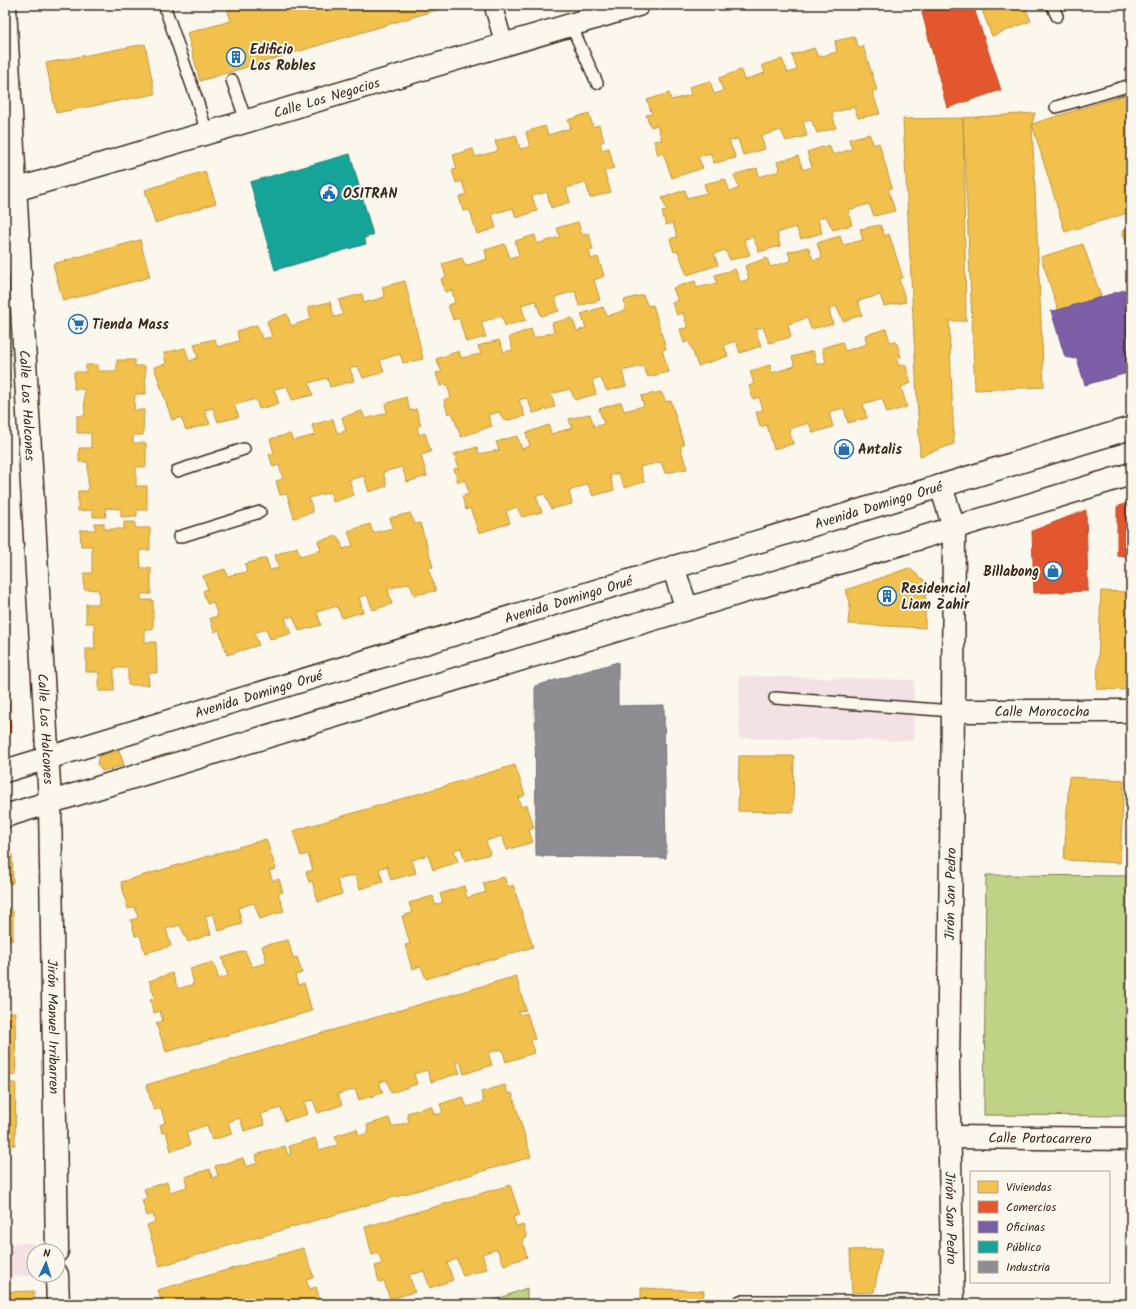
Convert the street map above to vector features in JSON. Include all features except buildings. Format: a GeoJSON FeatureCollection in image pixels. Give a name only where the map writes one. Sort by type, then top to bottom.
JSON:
{"type":"FeatureCollection","features":[{"type":"Feature","properties":{"kind":"street"},"geometry":{"type":"LineString","coordinates":[[493,5],[504,44]]}},
{"type":"Feature","properties":{"kind":"street","name":"Calle Los Negocios"},"geometry":{"type":"LineString","coordinates":[[15,190],[206,132],[638,5]]}},
{"type":"Feature","properties":{"kind":"street","name":"Calle Los Halcones"},"geometry":{"type":"LineString","coordinates":[[5,8],[50,802]]}},
{"type":"Feature","properties":{"kind":"street","name":"Avenida Domingo Orué"},"geometry":{"type":"LineString","coordinates":[[5,771],[1131,428]]}},
{"type":"Feature","properties":{"kind":"street"},"geometry":{"type":"LineString","coordinates":[[5,816],[1131,474]]}},
{"type":"Feature","properties":{"kind":"street","name":"Jirón San Pedro"},"geometry":{"type":"LineString","coordinates":[[941,486],[954,528],[948,1066],[953,1302]]}},
{"type":"Feature","properties":{"kind":"street"},"geometry":{"type":"LineString","coordinates":[[673,567],[687,609]]}},
{"type":"Feature","properties":{"kind":"street","name":"Calle Morococha"},"geometry":{"type":"LineString","coordinates":[[953,710],[1131,712]]}},
{"type":"Feature","properties":{"kind":"street","name":"Jirón Manuel Irribarren"},"geometry":{"type":"LineString","coordinates":[[50,802],[57,1243]]}},
{"type":"Feature","properties":{"kind":"street","name":"Calle Portocarrero"},"geometry":{"type":"LineString","coordinates":[[949,1137],[1131,1139]]}},
{"type":"Feature","properties":{"kind":"street"},"geometry":{"type":"LineString","coordinates":[[58,1283],[58,1304]]}},
{"type":"Feature","properties":{"kind":"lane"},"geometry":{"type":"LineString","coordinates":[[164,5],[197,100],[206,132]]}},
{"type":"Feature","properties":{"kind":"lane"},"geometry":{"type":"LineString","coordinates":[[1052,5],[1057,16]]}},
{"type":"Feature","properties":{"kind":"lane"},"geometry":{"type":"LineString","coordinates":[[571,25],[597,83]]}},
{"type":"Feature","properties":{"kind":"lane"},"geometry":{"type":"LineString","coordinates":[[232,80],[246,121]]}},
{"type":"Feature","properties":{"kind":"lane"},"geometry":{"type":"LineString","coordinates":[[1056,107],[1131,85]]}},
{"type":"Feature","properties":{"kind":"lane"},"geometry":{"type":"LineString","coordinates":[[177,471],[244,450]]}},
{"type":"Feature","properties":{"kind":"lane"},"geometry":{"type":"LineString","coordinates":[[179,537],[260,512]]}},
{"type":"Feature","properties":{"kind":"lane"},"geometry":{"type":"LineString","coordinates":[[775,698],[953,710]]}},
{"type":"Feature","properties":{"kind":"lane"},"geometry":{"type":"LineString","coordinates":[[740,1301],[953,1302]]}},
{"type":"Feature","properties":{"kind":"shaded area"},"geometry":{"type":"Polygon","coordinates":[[[739,676],[914,680],[913,741],[739,738],[739,676]]]}},
{"type":"Feature","properties":{"kind":"shaded area"},"geometry":{"type":"Polygon","coordinates":[[[26,1243],[26,1276],[5,1276],[5,1244],[26,1243]]]}},
{"type":"Feature","properties":{"kind":"green space"},"geometry":{"type":"Polygon","coordinates":[[[986,875],[1131,876],[1131,1116],[984,1115],[986,875]]]}},
{"type":"Feature","properties":{"kind":"green space"},"geometry":{"type":"Polygon","coordinates":[[[527,1288],[527,1304],[484,1304],[527,1288]]]}},
{"type":"Feature","properties":{"kind":"place","name":"Edificio Los Robles"},"geometry":{"type":"Point","coordinates":[236,57]}},
{"type":"Feature","properties":{"kind":"place","name":"OSITRAN"},"geometry":{"type":"Point","coordinates":[329,193]}},
{"type":"Feature","properties":{"kind":"place","name":"Tienda Mass"},"geometry":{"type":"Point","coordinates":[78,324]}},
{"type":"Feature","properties":{"kind":"place","name":"Antalis"},"geometry":{"type":"Point","coordinates":[844,449]}},
{"type":"Feature","properties":{"kind":"place","name":"Billabong"},"geometry":{"type":"Point","coordinates":[1053,571]}},
{"type":"Feature","properties":{"kind":"place","name":"Residencial Liam Zahir"},"geometry":{"type":"Point","coordinates":[887,596]}}]}
